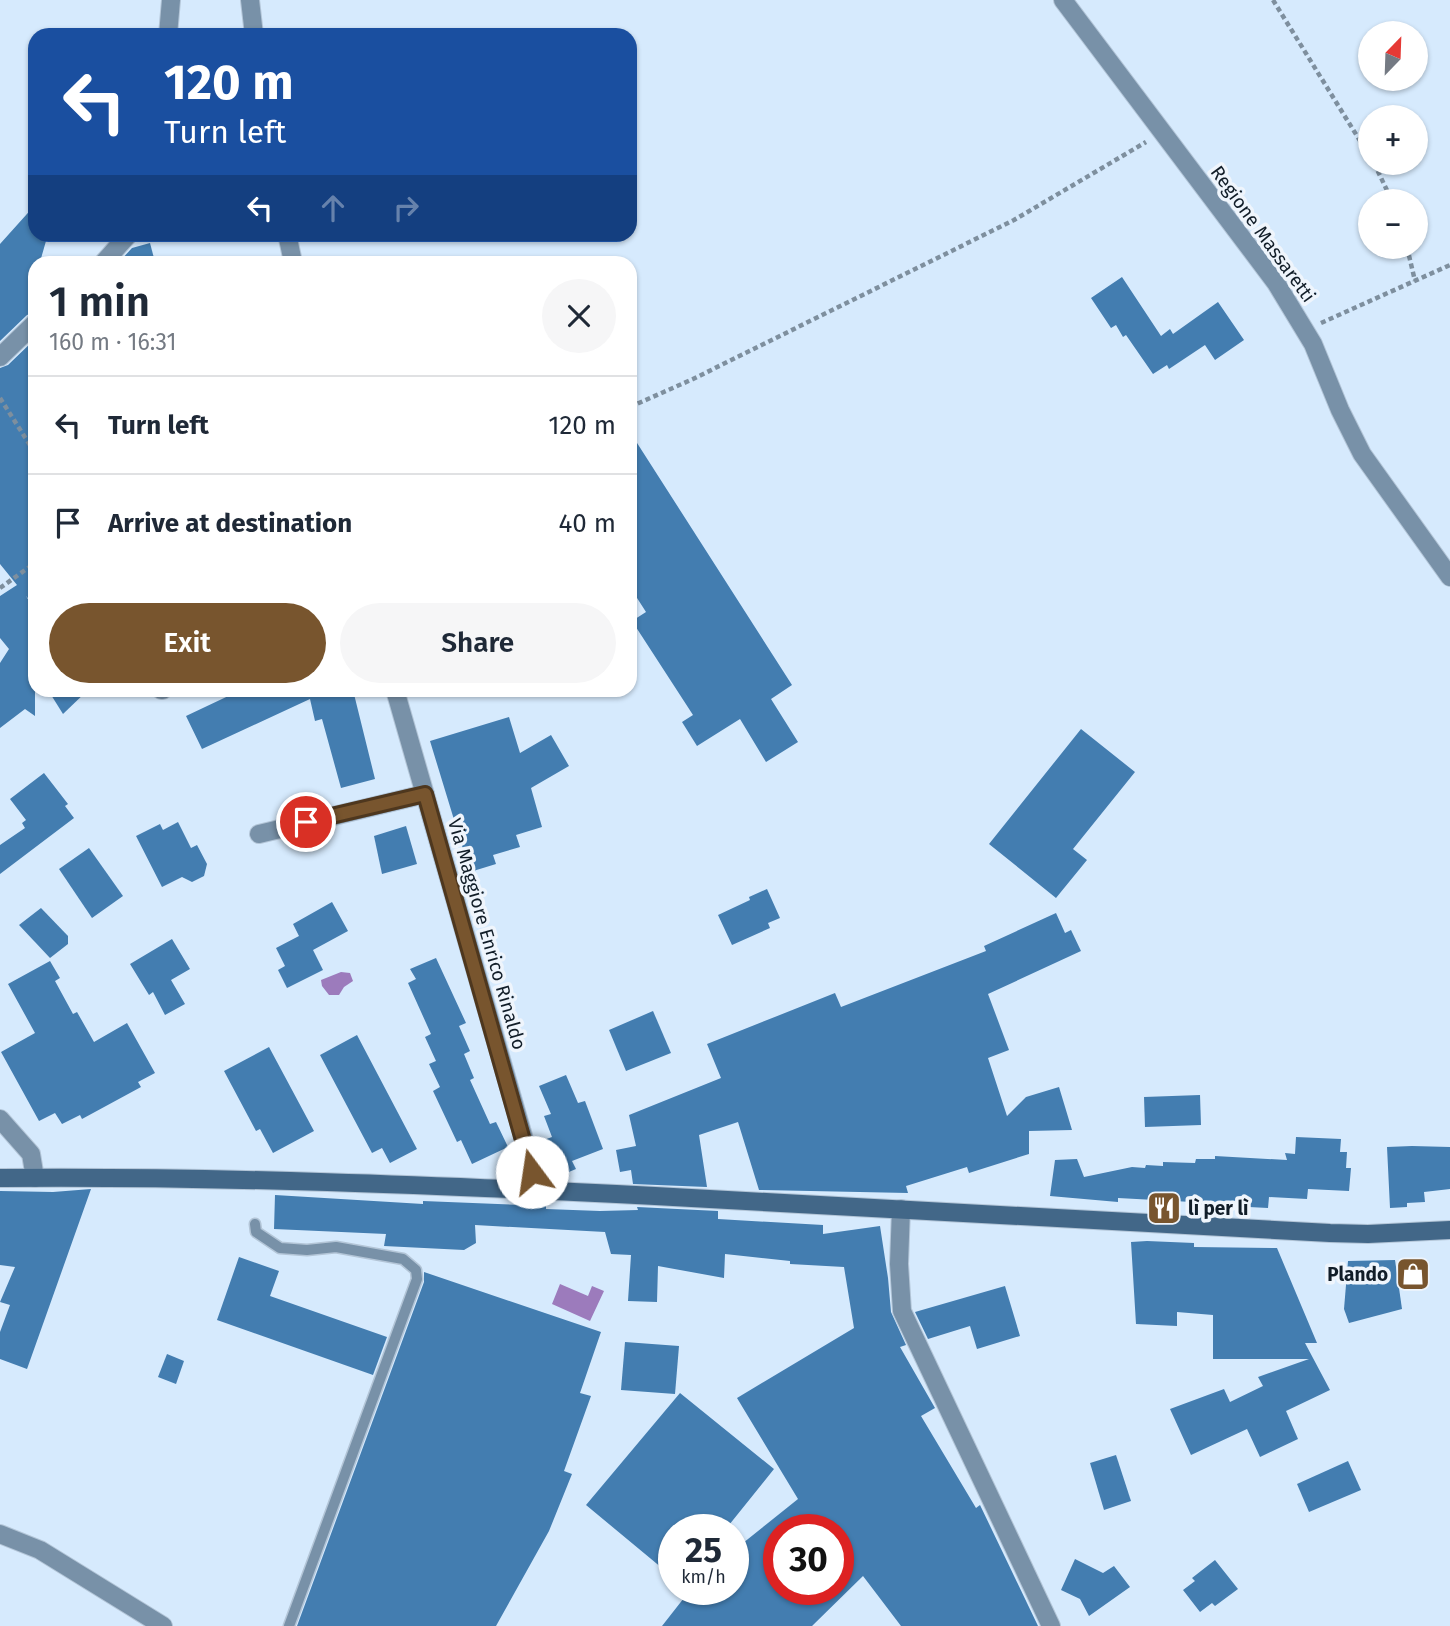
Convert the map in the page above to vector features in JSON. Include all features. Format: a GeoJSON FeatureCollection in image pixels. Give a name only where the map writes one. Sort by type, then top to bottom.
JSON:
{"type":"FeatureCollection","features":[{"type":"Feature","properties":{"kind":"main road"},"geometry":{"type":"LineString","coordinates":[[0,1178],[110,1176],[536,1190],[1342,1233],[1450,1230]]}},
{"type":"Feature","properties":{"kind":"street"},"geometry":{"type":"LineString","coordinates":[[169,28],[171,0]]}},
{"type":"Feature","properties":{"kind":"street"},"geometry":{"type":"LineString","coordinates":[[250,0],[253,28]]}},
{"type":"Feature","properties":{"kind":"street","name":"Regione Massaretti"},"geometry":{"type":"LineString","coordinates":[[1063,0],[1276,283],[1305,331],[1362,454],[1450,578]]}},
{"type":"Feature","properties":{"kind":"street"},"geometry":{"type":"LineString","coordinates":[[109,256],[122,242]]}},
{"type":"Feature","properties":{"kind":"street"},"geometry":{"type":"LineString","coordinates":[[0,357],[28,330]]}},
{"type":"Feature","properties":{"kind":"street","name":"Via Maggiore Enrico Rinaldo"},"geometry":{"type":"LineString","coordinates":[[397,697],[528,1153],[536,1190]]}},
{"type":"Feature","properties":{"kind":"street"},"geometry":{"type":"LineString","coordinates":[[259,834],[425,794]]}},
{"type":"Feature","properties":{"kind":"street"},"geometry":{"type":"LineString","coordinates":[[0,1119],[31,1154],[35,1178]]}},
{"type":"Feature","properties":{"kind":"street"},"geometry":{"type":"LineString","coordinates":[[901,1209],[899,1265],[902,1311],[1051,1626]]}},
{"type":"Feature","properties":{"kind":"street"},"geometry":{"type":"LineString","coordinates":[[0,1534],[40,1550],[163,1626]]}},
{"type":"Feature","properties":{"kind":"lane"},"geometry":{"type":"LineString","coordinates":[[255,1224],[256,1232],[280,1248],[307,1250],[336,1247],[403,1259],[416,1270],[417,1279],[289,1626]]}},
{"type":"Feature","properties":{"kind":"path"},"geometry":{"type":"LineString","coordinates":[[1273,0],[1358,138]]}},
{"type":"Feature","properties":{"kind":"path"},"geometry":{"type":"LineString","coordinates":[[637,404],[706,373],[1014,220],[1163,132]]}},
{"type":"Feature","properties":{"kind":"path"},"geometry":{"type":"LineString","coordinates":[[1410,259],[1415,281]]}},
{"type":"Feature","properties":{"kind":"path"},"geometry":{"type":"LineString","coordinates":[[1305,331],[1450,265]]}},
{"type":"Feature","properties":{"kind":"path"},"geometry":{"type":"LineString","coordinates":[[0,398],[28,442]]}},
{"type":"Feature","properties":{"kind":"path"},"geometry":{"type":"LineString","coordinates":[[0,588],[28,568]]}},
{"type":"Feature","properties":{"kind":"shaded area"},"geometry":{"type":"Polygon","coordinates":[[[341,972],[350,973],[353,981],[344,987],[339,995],[329,995],[321,980],[341,972]]]}},
{"type":"Feature","properties":{"kind":"shaded area"},"geometry":{"type":"Polygon","coordinates":[[[560,1284],[588,1296],[592,1286],[604,1291],[590,1321],[552,1304],[560,1284]]]}},
{"type":"Feature","properties":{"kind":"building"},"geometry":{"type":"Polygon","coordinates":[[[28,213],[28,242],[46,242],[42,256],[28,256],[28,315],[0,341],[0,244],[28,213]]]}},
{"type":"Feature","properties":{"kind":"building"},"geometry":{"type":"Polygon","coordinates":[[[150,243],[153,256],[125,256],[132,248],[150,243]]]}},
{"type":"Feature","properties":{"kind":"building"},"geometry":{"type":"Polygon","coordinates":[[[1122,277],[1161,336],[1170,329],[1173,334],[1218,302],[1244,340],[1215,360],[1205,345],[1169,369],[1167,365],[1153,374],[1126,335],[1123,337],[1116,325],[1111,328],[1091,298],[1122,277]]]}},
{"type":"Feature","properties":{"kind":"building"},"geometry":{"type":"Polygon","coordinates":[[[28,346],[28,598],[26,596],[28,697],[35,697],[35,716],[25,709],[0,728],[0,663],[9,649],[0,638],[0,596],[17,585],[0,564],[0,368],[8,365],[28,346]]]}},
{"type":"Feature","properties":{"kind":"building"},"geometry":{"type":"Polygon","coordinates":[[[637,443],[792,685],[771,699],[798,742],[766,762],[740,719],[697,746],[682,722],[693,715],[637,629],[637,618],[646,612],[637,598],[637,443]]]}},
{"type":"Feature","properties":{"kind":"building"},"geometry":{"type":"Polygon","coordinates":[[[52,697],[81,697],[63,714],[52,697]]]}},
{"type":"Feature","properties":{"kind":"building"},"geometry":{"type":"Polygon","coordinates":[[[226,697],[355,697],[375,779],[341,788],[322,719],[315,721],[310,699],[202,749],[186,716],[226,697]]]}},
{"type":"Feature","properties":{"kind":"building"},"geometry":{"type":"Polygon","coordinates":[[[509,717],[520,753],[551,735],[569,766],[531,788],[542,827],[516,835],[520,847],[493,855],[496,864],[470,872],[430,741],[509,717]]]}},
{"type":"Feature","properties":{"kind":"building"},"geometry":{"type":"Polygon","coordinates":[[[1081,729],[1135,772],[1073,849],[1087,860],[1056,898],[989,844],[1081,729]]]}},
{"type":"Feature","properties":{"kind":"building"},"geometry":{"type":"Polygon","coordinates":[[[44,773],[68,804],[65,806],[74,818],[0,874],[0,845],[25,828],[22,823],[26,820],[10,799],[44,773]]]}},
{"type":"Feature","properties":{"kind":"building"},"geometry":{"type":"Polygon","coordinates":[[[178,822],[191,848],[197,845],[207,864],[204,876],[192,882],[182,877],[162,887],[136,836],[160,824],[163,830],[178,822]]]}},
{"type":"Feature","properties":{"kind":"building"},"geometry":{"type":"Polygon","coordinates":[[[406,826],[417,864],[382,874],[374,836],[406,826]]]}},
{"type":"Feature","properties":{"kind":"building"},"geometry":{"type":"Polygon","coordinates":[[[89,848],[123,896],[92,918],[59,869],[89,848]]]}},
{"type":"Feature","properties":{"kind":"building"},"geometry":{"type":"Polygon","coordinates":[[[767,889],[780,918],[768,923],[770,928],[732,945],[718,915],[767,889]]]}},
{"type":"Feature","properties":{"kind":"building"},"geometry":{"type":"Polygon","coordinates":[[[332,902],[348,931],[313,950],[323,970],[287,988],[278,970],[285,966],[276,948],[299,936],[293,924],[332,902]]]}},
{"type":"Feature","properties":{"kind":"building"},"geometry":{"type":"Polygon","coordinates":[[[41,908],[68,936],[68,944],[50,958],[19,925],[41,908]]]}},
{"type":"Feature","properties":{"kind":"building"},"geometry":{"type":"Polygon","coordinates":[[[1056,913],[1065,933],[1071,930],[1081,951],[988,994],[1009,1050],[988,1058],[1007,1116],[1026,1097],[1059,1087],[1072,1130],[1029,1131],[1029,1154],[969,1173],[967,1167],[906,1186],[908,1193],[759,1190],[738,1122],[699,1135],[707,1187],[633,1184],[631,1170],[620,1172],[616,1150],[636,1146],[629,1115],[721,1078],[707,1044],[835,993],[841,1007],[986,951],[984,946],[1056,913]]]}},
{"type":"Feature","properties":{"kind":"building"},"geometry":{"type":"Polygon","coordinates":[[[172,939],[190,969],[171,980],[185,1004],[165,1015],[153,992],[149,995],[130,964],[172,939]]]}},
{"type":"Feature","properties":{"kind":"building"},"geometry":{"type":"Polygon","coordinates":[[[436,958],[466,1023],[459,1026],[470,1051],[464,1054],[474,1078],[470,1080],[490,1124],[496,1122],[508,1147],[472,1164],[461,1140],[457,1142],[433,1091],[440,1087],[429,1064],[436,1061],[425,1037],[431,1034],[408,983],[416,979],[410,969],[436,958]]]}},
{"type":"Feature","properties":{"kind":"building"},"geometry":{"type":"Polygon","coordinates":[[[50,961],[60,978],[55,981],[73,1014],[77,1012],[94,1042],[127,1023],[155,1073],[138,1082],[141,1087],[82,1119],[80,1115],[62,1124],[55,1113],[39,1121],[1,1052],[35,1033],[8,984],[50,961]]]}},
{"type":"Feature","properties":{"kind":"building"},"geometry":{"type":"Polygon","coordinates":[[[653,1011],[671,1053],[626,1071],[609,1030],[653,1011]]]}},
{"type":"Feature","properties":{"kind":"building"},"geometry":{"type":"Polygon","coordinates":[[[357,1035],[417,1149],[390,1163],[382,1148],[372,1153],[320,1055],[357,1035]]]}},
{"type":"Feature","properties":{"kind":"building"},"geometry":{"type":"Polygon","coordinates":[[[269,1047],[314,1131],[273,1153],[260,1129],[256,1131],[224,1071],[269,1047]]]}},
{"type":"Feature","properties":{"kind":"building"},"geometry":{"type":"Polygon","coordinates":[[[566,1075],[578,1103],[585,1101],[603,1149],[572,1161],[576,1169],[552,1179],[538,1142],[552,1137],[544,1116],[551,1114],[539,1086],[566,1075]]]}},
{"type":"Feature","properties":{"kind":"building"},"geometry":{"type":"Polygon","coordinates":[[[1200,1095],[1201,1125],[1145,1127],[1144,1097],[1200,1095]]]}},
{"type":"Feature","properties":{"kind":"building"},"geometry":{"type":"Polygon","coordinates":[[[1296,1137],[1341,1139],[1340,1152],[1347,1152],[1346,1168],[1351,1168],[1349,1191],[1308,1189],[1307,1199],[1269,1197],[1268,1208],[1118,1198],[1118,1202],[1050,1196],[1055,1160],[1077,1159],[1084,1177],[1132,1167],[1145,1168],[1146,1165],[1163,1166],[1163,1162],[1195,1163],[1196,1159],[1215,1159],[1215,1156],[1287,1160],[1285,1153],[1295,1154],[1296,1137]]]}},
{"type":"Feature","properties":{"kind":"building"},"geometry":{"type":"Polygon","coordinates":[[[1387,1147],[1450,1147],[1450,1189],[1424,1192],[1425,1202],[1390,1208],[1387,1147]]]}},
{"type":"Feature","properties":{"kind":"building"},"geometry":{"type":"Polygon","coordinates":[[[91,1189],[27,1369],[0,1359],[0,1332],[10,1305],[0,1302],[15,1267],[0,1265],[0,1191],[53,1192],[91,1189]]]}},
{"type":"Feature","properties":{"kind":"building"},"geometry":{"type":"Polygon","coordinates":[[[275,1195],[423,1204],[423,1201],[546,1206],[546,1209],[600,1211],[638,1210],[637,1207],[718,1211],[718,1219],[823,1225],[823,1234],[880,1226],[891,1312],[906,1345],[900,1347],[935,1408],[921,1416],[976,1508],[980,1505],[1038,1626],[901,1626],[863,1576],[854,1585],[854,1514],[779,1514],[798,1499],[737,1398],[854,1328],[844,1267],[790,1264],[790,1261],[725,1254],[724,1278],[658,1266],[657,1302],[628,1301],[631,1255],[611,1254],[605,1232],[475,1225],[476,1243],[464,1250],[384,1246],[386,1234],[274,1229],[275,1195]]]}},
{"type":"Feature","properties":{"kind":"building"},"geometry":{"type":"Polygon","coordinates":[[[1131,1242],[1194,1243],[1194,1247],[1277,1248],[1317,1343],[1305,1343],[1330,1390],[1286,1411],[1298,1439],[1260,1457],[1247,1429],[1191,1455],[1170,1409],[1224,1389],[1230,1402],[1263,1386],[1258,1377],[1309,1359],[1213,1359],[1213,1315],[1177,1312],[1177,1326],[1136,1324],[1131,1242]]]}},
{"type":"Feature","properties":{"kind":"building"},"geometry":{"type":"Polygon","coordinates":[[[239,1257],[279,1271],[270,1296],[387,1337],[373,1375],[217,1320],[239,1257]]]}},
{"type":"Feature","properties":{"kind":"building"},"geometry":{"type":"Polygon","coordinates":[[[1395,1260],[1402,1309],[1349,1323],[1344,1309],[1348,1261],[1395,1260]]]}},
{"type":"Feature","properties":{"kind":"building"},"geometry":{"type":"Polygon","coordinates":[[[424,1272],[601,1332],[580,1393],[591,1396],[564,1471],[572,1474],[549,1531],[496,1626],[297,1626],[424,1282],[424,1272]]]}},
{"type":"Feature","properties":{"kind":"building"},"geometry":{"type":"Polygon","coordinates":[[[1005,1286],[1020,1336],[977,1349],[970,1326],[928,1339],[915,1312],[1005,1286]]]}},
{"type":"Feature","properties":{"kind":"building"},"geometry":{"type":"Polygon","coordinates":[[[625,1342],[679,1346],[675,1394],[621,1390],[625,1342]]]}},
{"type":"Feature","properties":{"kind":"building"},"geometry":{"type":"Polygon","coordinates":[[[167,1354],[184,1361],[176,1384],[158,1377],[167,1354]]]}},
{"type":"Feature","properties":{"kind":"building"},"geometry":{"type":"Polygon","coordinates":[[[680,1393],[774,1469],[738,1514],[658,1514],[658,1565],[586,1505],[680,1393]]]}},
{"type":"Feature","properties":{"kind":"building"},"geometry":{"type":"Polygon","coordinates":[[[1116,1455],[1131,1501],[1104,1510],[1090,1463],[1116,1455]]]}},
{"type":"Feature","properties":{"kind":"building"},"geometry":{"type":"Polygon","coordinates":[[[1348,1461],[1361,1490],[1309,1512],[1297,1484],[1348,1461]]]}},
{"type":"Feature","properties":{"kind":"building"},"geometry":{"type":"Polygon","coordinates":[[[763,1527],[763,1605],[833,1605],[812,1626],[662,1626],[678,1605],[749,1605],[749,1538],[763,1527]]]}},
{"type":"Feature","properties":{"kind":"building"},"geometry":{"type":"Polygon","coordinates":[[[1075,1559],[1103,1573],[1114,1566],[1130,1587],[1089,1616],[1080,1599],[1061,1590],[1075,1559]]]}},
{"type":"Feature","properties":{"kind":"building"},"geometry":{"type":"Polygon","coordinates":[[[1215,1560],[1238,1589],[1215,1606],[1212,1603],[1200,1612],[1183,1590],[1195,1581],[1192,1578],[1215,1560]]]}},
{"type":"Feature","properties":{"kind":"place","name":"lì per lì"},"geometry":{"type":"Point","coordinates":[1164,1208]}},
{"type":"Feature","properties":{"kind":"place","name":"Plando"},"geometry":{"type":"Point","coordinates":[1413,1274]}},
{"type":"Feature","properties":{"kind":"route"},"geometry":{"type":"LineString","coordinates":[[306,822],[425,794],[532,1172]]}}]}
